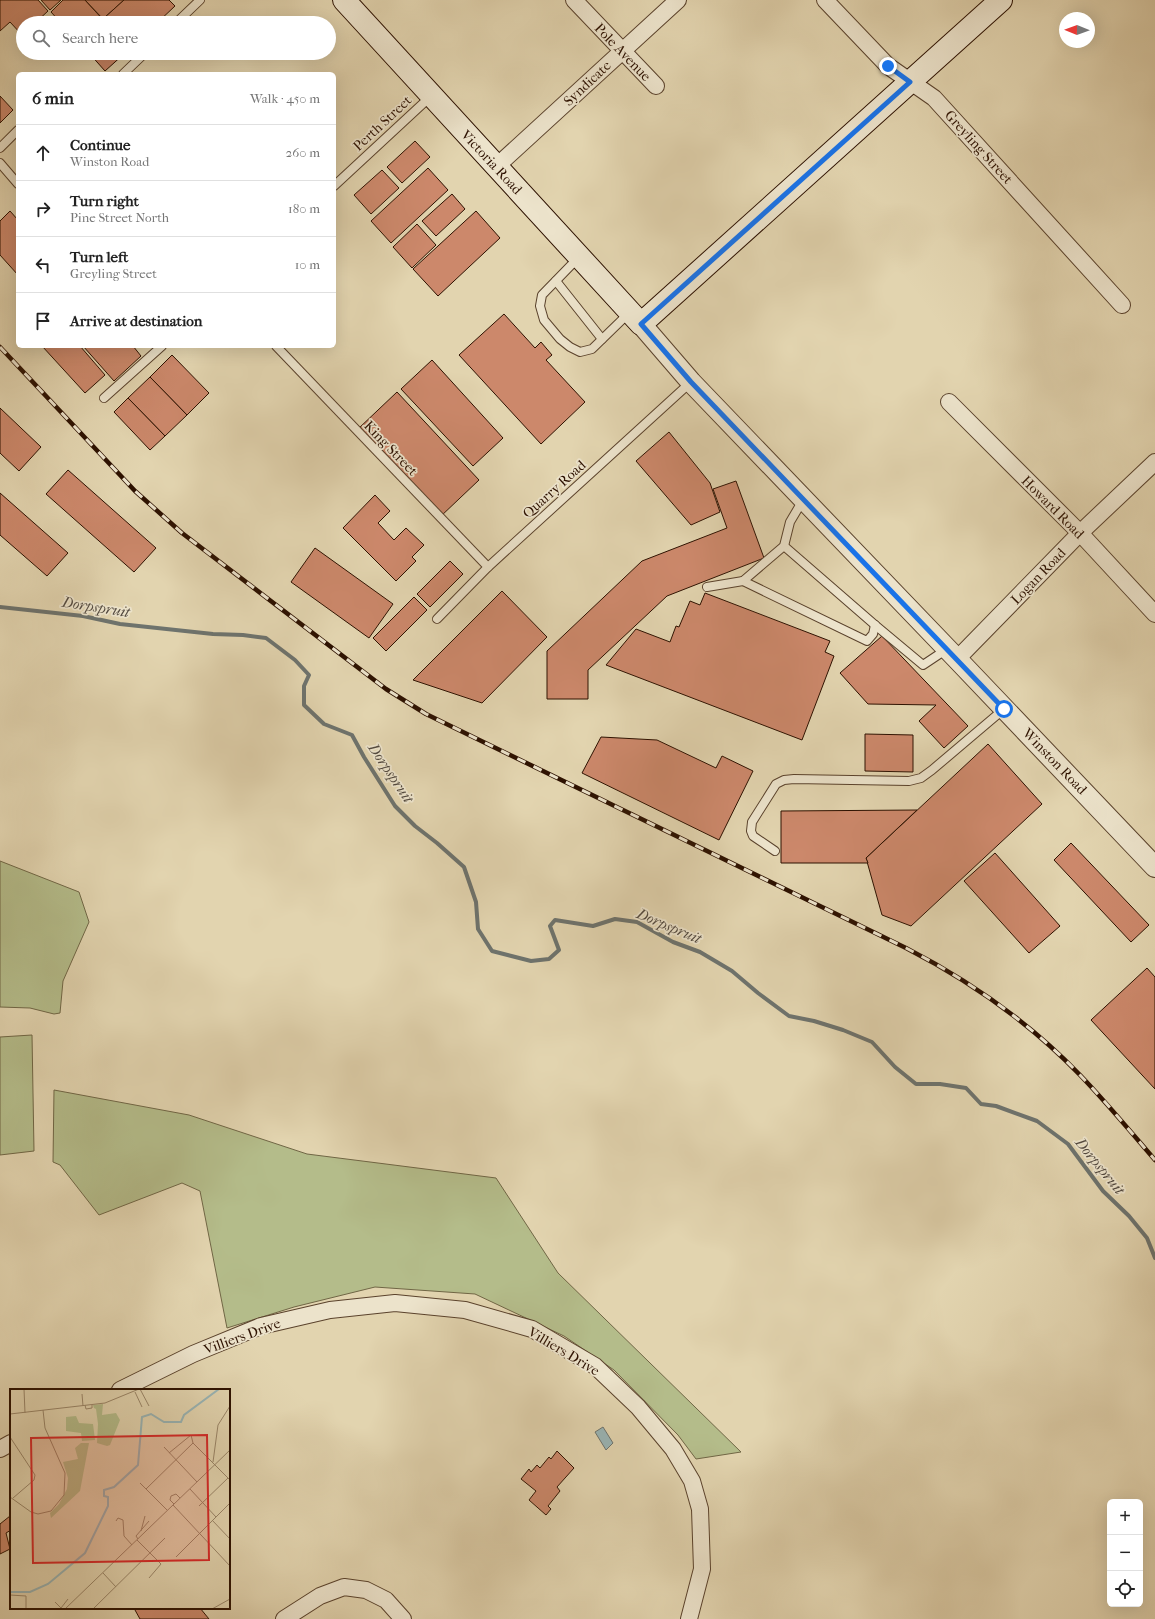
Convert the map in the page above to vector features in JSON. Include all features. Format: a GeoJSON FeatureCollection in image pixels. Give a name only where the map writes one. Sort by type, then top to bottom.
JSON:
{"type":"FeatureCollection","features":[{"type":"Feature","properties":{"kind":"main road","name":"Victoria Road"},"geometry":{"type":"LineString","coordinates":[[344,0],[635,318]]}},
{"type":"Feature","properties":{"kind":"main road"},"geometry":{"type":"LineString","coordinates":[[635,318],[910,82],[1001,0]]}},
{"type":"Feature","properties":{"kind":"street","name":"Pole Avenue"},"geometry":{"type":"LineString","coordinates":[[574,0],[656,86]]}},
{"type":"Feature","properties":{"kind":"street","name":"Syndicate"},"geometry":{"type":"LineString","coordinates":[[497,166],[678,0]]}},
{"type":"Feature","properties":{"kind":"street","name":"Greyling Street"},"geometry":{"type":"LineString","coordinates":[[825,0],[888,66],[934,98],[1122,305]]}},
{"type":"Feature","properties":{"kind":"street","name":"Winston Road"},"geometry":{"type":"LineString","coordinates":[[635,318],[691,382],[1155,867]]}},
{"type":"Feature","properties":{"kind":"street","name":"Howard Road"},"geometry":{"type":"LineString","coordinates":[[949,402],[1080,533],[1155,614]]}},
{"type":"Feature","properties":{"kind":"street","name":"Logan Road"},"geometry":{"type":"LineString","coordinates":[[952,654],[1155,462]]}},
{"type":"Feature","properties":{"kind":"street","name":"Villiers Drive"},"geometry":{"type":"LineString","coordinates":[[122,1389],[192,1354],[261,1326],[330,1310],[395,1303],[465,1310],[532,1329],[595,1366],[638,1407],[673,1448],[692,1481],[700,1509],[702,1569],[689,1619]]}},
{"type":"Feature","properties":{"kind":"street"},"geometry":{"type":"LineString","coordinates":[[0,1449],[10,1444]]}},
{"type":"Feature","properties":{"kind":"street"},"geometry":{"type":"LineString","coordinates":[[284,1619],[320,1596],[344,1588],[366,1590],[386,1600],[403,1619]]}},
{"type":"Feature","properties":{"kind":"lane"},"geometry":{"type":"LineString","coordinates":[[183,16],[200,0]]}},
{"type":"Feature","properties":{"kind":"lane"},"geometry":{"type":"LineString","coordinates":[[125,72],[138,60]]}},
{"type":"Feature","properties":{"kind":"lane","name":"Perth Street"},"geometry":{"type":"LineString","coordinates":[[336,184],[431,96]]}},
{"type":"Feature","properties":{"kind":"lane"},"geometry":{"type":"LineString","coordinates":[[0,148],[16,132]]}},
{"type":"Feature","properties":{"kind":"lane"},"geometry":{"type":"LineString","coordinates":[[0,163],[16,182]]}},
{"type":"Feature","properties":{"kind":"lane"},"geometry":{"type":"LineString","coordinates":[[579,257],[542,294],[540,306],[544,320],[560,339],[570,347],[580,352],[592,349],[602,339],[635,318]]}},
{"type":"Feature","properties":{"kind":"lane"},"geometry":{"type":"LineString","coordinates":[[556,281],[602,339]]}},
{"type":"Feature","properties":{"kind":"lane"},"geometry":{"type":"LineString","coordinates":[[104,398],[158,348]]}},
{"type":"Feature","properties":{"kind":"lane","name":"King Street"},"geometry":{"type":"LineString","coordinates":[[278,348],[488,567]]}},
{"type":"Feature","properties":{"kind":"lane","name":"Quarry Road"},"geometry":{"type":"LineString","coordinates":[[437,619],[488,567],[691,382]]}},
{"type":"Feature","properties":{"kind":"lane"},"geometry":{"type":"LineString","coordinates":[[707,587],[743,581],[784,546],[790,522],[804,499]]}},
{"type":"Feature","properties":{"kind":"lane"},"geometry":{"type":"LineString","coordinates":[[784,546],[923,665],[952,654]]}},
{"type":"Feature","properties":{"kind":"lane"},"geometry":{"type":"LineString","coordinates":[[743,581],[867,640],[873,634],[875,625]]}},
{"type":"Feature","properties":{"kind":"lane"},"geometry":{"type":"LineString","coordinates":[[775,851],[753,836],[751,831],[752,822],[776,784],[784,780],[794,779],[909,781],[921,778],[1004,709]]}},
{"type":"Feature","properties":{"kind":"green space"},"geometry":{"type":"Polygon","coordinates":[[[0,861],[79,892],[89,922],[63,981],[60,1013],[54,1014],[30,1008],[0,1007],[0,861]]]}},
{"type":"Feature","properties":{"kind":"green space"},"geometry":{"type":"Polygon","coordinates":[[[32,1035],[34,1151],[0,1155],[0,1037],[32,1035]]]}},
{"type":"Feature","properties":{"kind":"green space"},"geometry":{"type":"Polygon","coordinates":[[[54,1090],[189,1115],[307,1154],[496,1178],[558,1273],[741,1452],[696,1459],[678,1435],[614,1370],[564,1336],[475,1294],[375,1287],[294,1307],[227,1328],[200,1191],[182,1183],[99,1215],[60,1165],[53,1162],[54,1090]]]}},
{"type":"Feature","properties":{"kind":"water"},"geometry":{"type":"Polygon","coordinates":[[[603,1427],[613,1443],[606,1450],[595,1432],[603,1427]]]}},
{"type":"Feature","properties":{"kind":"building"},"geometry":{"type":"Polygon","coordinates":[[[0,0],[38,0],[48,11],[43,16],[16,16],[16,28],[10,22],[0,31],[0,0]]]}},
{"type":"Feature","properties":{"kind":"building"},"geometry":{"type":"Polygon","coordinates":[[[41,0],[61,0],[50,10],[41,0]]]}},
{"type":"Feature","properties":{"kind":"building"},"geometry":{"type":"Polygon","coordinates":[[[63,0],[85,0],[100,16],[55,16],[51,12],[63,0]]]}},
{"type":"Feature","properties":{"kind":"building"},"geometry":{"type":"Polygon","coordinates":[[[85,0],[124,0],[106,16],[100,16],[85,0]]]}},
{"type":"Feature","properties":{"kind":"building"},"geometry":{"type":"Polygon","coordinates":[[[124,0],[169,0],[175,6],[164,16],[106,16],[124,0]]]}},
{"type":"Feature","properties":{"kind":"building"},"geometry":{"type":"Polygon","coordinates":[[[95,60],[117,60],[105,71],[95,60]]]}},
{"type":"Feature","properties":{"kind":"building"},"geometry":{"type":"Polygon","coordinates":[[[0,96],[13,110],[0,123],[0,96]]]}},
{"type":"Feature","properties":{"kind":"building"},"geometry":{"type":"Polygon","coordinates":[[[415,141],[430,157],[402,183],[387,167],[415,141]]]}},
{"type":"Feature","properties":{"kind":"building"},"geometry":{"type":"Polygon","coordinates":[[[428,168],[448,190],[391,243],[371,221],[428,168]]]}},
{"type":"Feature","properties":{"kind":"building"},"geometry":{"type":"Polygon","coordinates":[[[382,170],[399,188],[371,214],[354,195],[382,170]]]}},
{"type":"Feature","properties":{"kind":"building"},"geometry":{"type":"Polygon","coordinates":[[[452,194],[465,209],[436,236],[422,221],[452,194]]]}},
{"type":"Feature","properties":{"kind":"building"},"geometry":{"type":"Polygon","coordinates":[[[10,211],[16,218],[16,273],[0,255],[0,221],[10,211]]]}},
{"type":"Feature","properties":{"kind":"building"},"geometry":{"type":"Polygon","coordinates":[[[476,211],[500,238],[438,296],[413,269],[476,211]]]}},
{"type":"Feature","properties":{"kind":"building"},"geometry":{"type":"Polygon","coordinates":[[[417,224],[436,245],[412,268],[393,247],[417,224]]]}},
{"type":"Feature","properties":{"kind":"building"},"geometry":{"type":"Polygon","coordinates":[[[504,314],[535,348],[541,342],[552,355],[546,360],[585,402],[541,444],[459,355],[504,314]]]}},
{"type":"Feature","properties":{"kind":"building"},"geometry":{"type":"Polygon","coordinates":[[[44,348],[82,348],[105,375],[85,393],[44,348]]]}},
{"type":"Feature","properties":{"kind":"building"},"geometry":{"type":"Polygon","coordinates":[[[85,348],[135,348],[141,356],[114,381],[85,348]]]}},
{"type":"Feature","properties":{"kind":"building"},"geometry":{"type":"Polygon","coordinates":[[[172,355],[209,393],[187,415],[150,377],[172,355]]]}},
{"type":"Feature","properties":{"kind":"building"},"geometry":{"type":"Polygon","coordinates":[[[432,360],[503,438],[473,466],[401,389],[432,360]]]}},
{"type":"Feature","properties":{"kind":"building"},"geometry":{"type":"Polygon","coordinates":[[[150,377],[187,415],[165,436],[128,398],[150,377]]]}},
{"type":"Feature","properties":{"kind":"building"},"geometry":{"type":"Polygon","coordinates":[[[397,392],[479,480],[440,517],[358,429],[397,392]]]}},
{"type":"Feature","properties":{"kind":"building"},"geometry":{"type":"Polygon","coordinates":[[[128,398],[165,436],[150,450],[114,412],[128,398]]]}},
{"type":"Feature","properties":{"kind":"building"},"geometry":{"type":"Polygon","coordinates":[[[0,408],[41,447],[19,471],[0,453],[0,408]]]}},
{"type":"Feature","properties":{"kind":"building"},"geometry":{"type":"Polygon","coordinates":[[[669,432],[710,483],[720,512],[691,525],[636,461],[669,432]]]}},
{"type":"Feature","properties":{"kind":"building"},"geometry":{"type":"Polygon","coordinates":[[[68,470],[156,548],[134,572],[46,494],[68,470]]]}},
{"type":"Feature","properties":{"kind":"building"},"geometry":{"type":"Polygon","coordinates":[[[736,481],[764,558],[667,596],[588,670],[588,699],[547,699],[547,651],[642,561],[727,528],[713,489],[736,481]]]}},
{"type":"Feature","properties":{"kind":"building"},"geometry":{"type":"Polygon","coordinates":[[[0,493],[68,553],[47,576],[0,535],[0,493]]]}},
{"type":"Feature","properties":{"kind":"building"},"geometry":{"type":"Polygon","coordinates":[[[375,495],[390,511],[378,523],[394,540],[406,528],[424,545],[412,557],[416,561],[396,581],[343,528],[375,495]]]}},
{"type":"Feature","properties":{"kind":"building"},"geometry":{"type":"Polygon","coordinates":[[[315,548],[393,604],[369,638],[291,582],[315,548]]]}},
{"type":"Feature","properties":{"kind":"building"},"geometry":{"type":"Polygon","coordinates":[[[450,561],[463,574],[430,607],[417,594],[450,561]]]}},
{"type":"Feature","properties":{"kind":"building"},"geometry":{"type":"Polygon","coordinates":[[[502,591],[547,637],[482,703],[413,680],[502,591]]]}},
{"type":"Feature","properties":{"kind":"building"},"geometry":{"type":"Polygon","coordinates":[[[705,593],[830,641],[825,652],[834,656],[802,740],[606,665],[636,629],[670,642],[676,626],[679,627],[690,601],[700,605],[705,593]]]}},
{"type":"Feature","properties":{"kind":"building"},"geometry":{"type":"Polygon","coordinates":[[[414,597],[427,610],[386,651],[373,638],[414,597]]]}},
{"type":"Feature","properties":{"kind":"building"},"geometry":{"type":"Polygon","coordinates":[[[882,636],[968,726],[944,748],[919,721],[936,705],[868,704],[840,673],[882,636]]]}},
{"type":"Feature","properties":{"kind":"building"},"geometry":{"type":"Polygon","coordinates":[[[865,734],[913,735],[913,772],[865,771],[865,734]]]}},
{"type":"Feature","properties":{"kind":"building"},"geometry":{"type":"Polygon","coordinates":[[[601,737],[657,740],[716,768],[722,756],[753,771],[719,840],[582,773],[601,737]]]}},
{"type":"Feature","properties":{"kind":"building"},"geometry":{"type":"Polygon","coordinates":[[[988,744],[1042,804],[911,926],[882,915],[866,858],[988,744]]]}},
{"type":"Feature","properties":{"kind":"building"},"geometry":{"type":"Polygon","coordinates":[[[917,810],[866,858],[868,863],[781,863],[781,811],[917,810]]]}},
{"type":"Feature","properties":{"kind":"building"},"geometry":{"type":"Polygon","coordinates":[[[1071,843],[1149,925],[1131,942],[1054,860],[1071,843]]]}},
{"type":"Feature","properties":{"kind":"building"},"geometry":{"type":"Polygon","coordinates":[[[995,853],[1060,926],[1029,953],[964,881],[995,853]]]}},
{"type":"Feature","properties":{"kind":"building"},"geometry":{"type":"Polygon","coordinates":[[[1147,968],[1155,977],[1155,1089],[1091,1020],[1147,968]]]}},
{"type":"Feature","properties":{"kind":"building"},"geometry":{"type":"Polygon","coordinates":[[[557,1451],[574,1468],[557,1487],[560,1491],[548,1506],[551,1509],[546,1515],[529,1500],[536,1491],[521,1479],[529,1469],[531,1472],[537,1465],[540,1468],[549,1457],[551,1459],[557,1451]]]}},
{"type":"Feature","properties":{"kind":"building"},"geometry":{"type":"Polygon","coordinates":[[[10,1516],[10,1531],[6,1533],[10,1549],[0,1554],[0,1524],[10,1516]]]}},
{"type":"Feature","properties":{"kind":"building"},"geometry":{"type":"Polygon","coordinates":[[[201,1609],[209,1619],[140,1619],[135,1610],[201,1609]]]}},
{"type":"Feature","properties":{"kind":"waterway","name":"Dorpspruit"},"geometry":{"type":"LineString","coordinates":[[0,607],[83,616],[120,624],[266,638],[295,660],[309,675],[304,686],[304,705],[324,724],[352,735],[395,806],[415,826],[464,867],[476,902],[478,929],[492,951],[531,961],[549,959],[559,950],[550,926],[555,920],[593,926],[615,919],[637,922],[673,942],[700,952],[732,971],[789,1016],[814,1021],[843,1030],[872,1042],[895,1067],[916,1084],[940,1084],[966,1088],[981,1104],[996,1106],[1037,1121],[1068,1144],[1103,1191],[1129,1216],[1147,1238],[1155,1258]]}},
{"type":"Feature","properties":{"kind":"railway"},"geometry":{"type":"LineString","coordinates":[[0,347],[135,491],[182,533],[386,689],[426,714],[906,948],[953,974],[998,1004],[1061,1056],[1099,1096],[1155,1160]]}},
{"type":"Feature","properties":{"kind":"route"},"geometry":{"type":"LineString","coordinates":[[888,66],[910,82],[641,324],[691,382],[958,659],[1004,709]]}}]}
